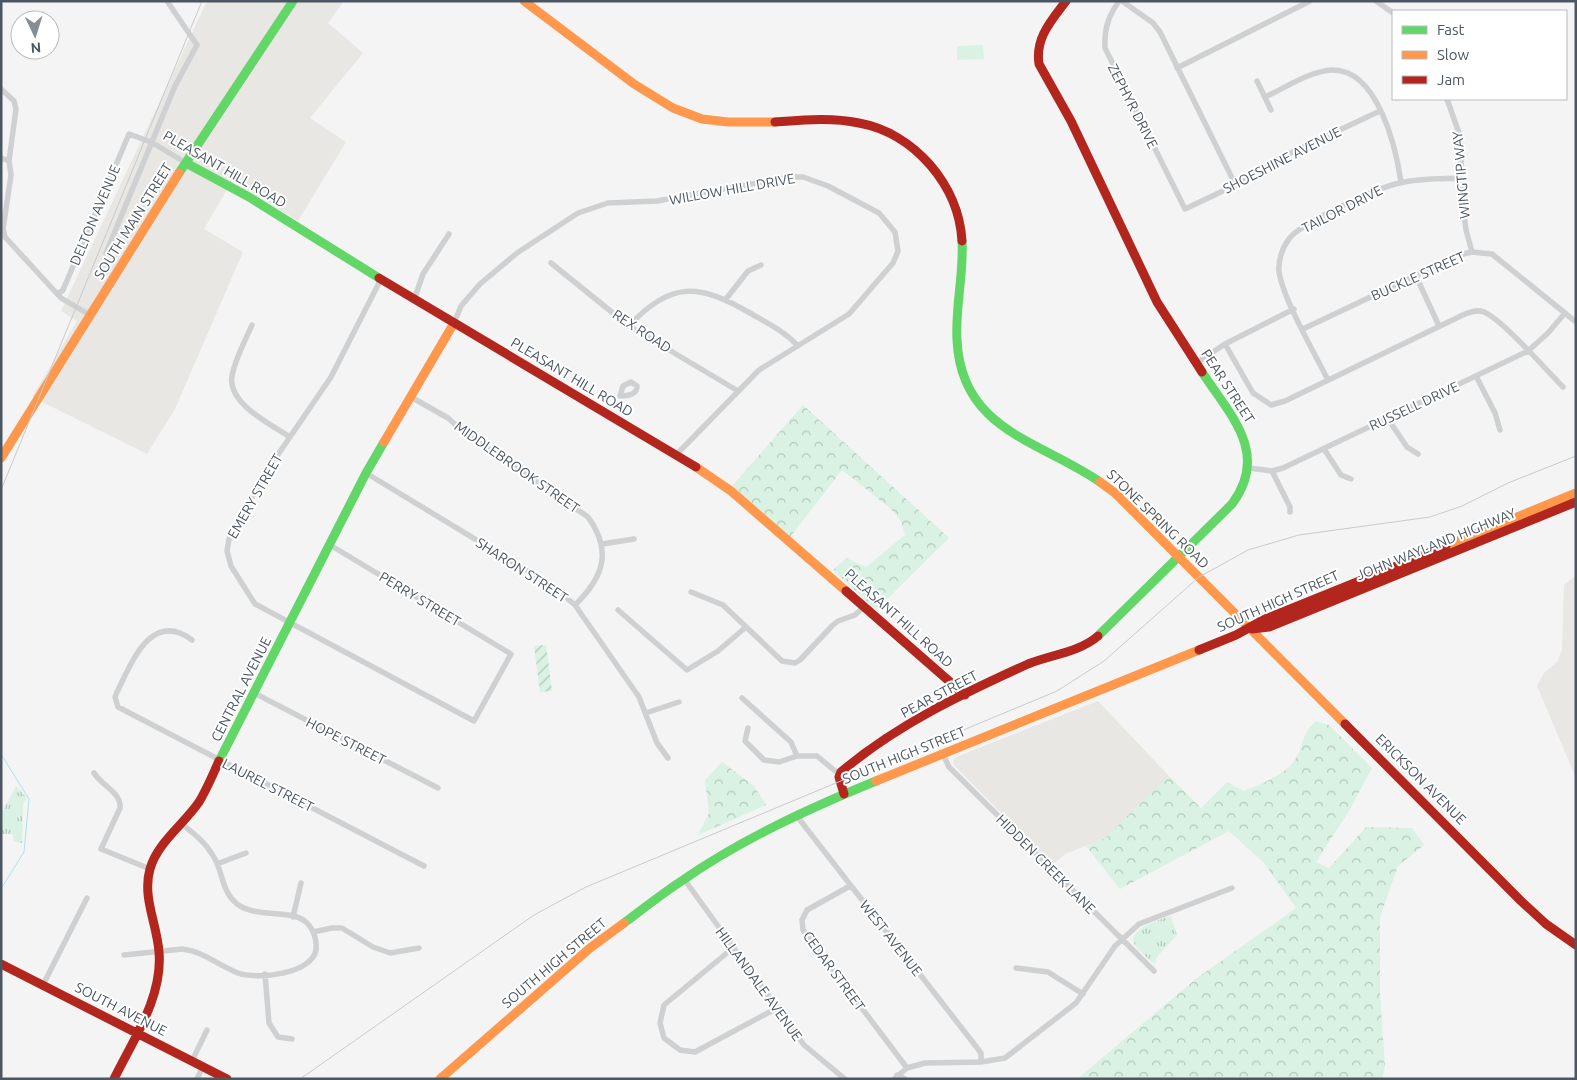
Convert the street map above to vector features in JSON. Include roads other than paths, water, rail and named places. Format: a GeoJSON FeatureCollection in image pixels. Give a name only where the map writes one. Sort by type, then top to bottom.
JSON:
{"type":"FeatureCollection","features":[{"type":"Feature","properties":{"kind":"main road","name":"SOUTH MAIN STREET"},"geometry":{"type":"LineString","coordinates":[[1,458],[186,163],[293,1]]}},
{"type":"Feature","properties":{"kind":"main road","name":"STONE SPRING ROAD"},"geometry":{"type":"LineString","coordinates":[[524,1],[651,96],[688,114],[703,119],[737,123],[842,120],[881,128],[907,143],[926,160],[948,191],[960,225],[962,253],[956,340],[960,363],[970,389],[996,423],[1021,441],[1095,477],[1115,493],[1249,629]]}},
{"type":"Feature","properties":{"kind":"main road","name":"PEAR STREET"},"geometry":{"type":"LineString","coordinates":[[840,775],[848,765],[869,749],[965,695],[1031,663],[1077,648],[1096,638],[1240,495],[1249,468],[1248,450],[1243,434],[1157,302],[1071,121],[1039,64],[1036,55],[1040,39],[1066,1]]}},
{"type":"Feature","properties":{"kind":"main road","name":"PLEASANT HILL ROAD"},"geometry":{"type":"LineString","coordinates":[[186,163],[249,197],[414,300],[676,455],[731,491],[965,695]]}},
{"type":"Feature","properties":{"kind":"main road","name":"CENTRAL AVENUE"},"geometry":{"type":"LineString","coordinates":[[114,1079],[154,991],[159,970],[159,951],[149,895],[150,869],[161,848],[199,801],[366,473],[454,324]]}},
{"type":"Feature","properties":{"kind":"main road","name":"JOHN WAYLAND HIGHWAY"},"geometry":{"type":"LineString","coordinates":[[1433,551],[1576,493]]}},
{"type":"Feature","properties":{"kind":"main road","name":"JOHN WAYLAND HIGHWAY"},"geometry":{"type":"LineString","coordinates":[[1249,629],[1269,627],[1576,502]]}},
{"type":"Feature","properties":{"kind":"main road","name":"SOUTH HIGH STREET"},"geometry":{"type":"LineString","coordinates":[[440,1079],[590,948],[684,879],[745,842],[796,815],[844,794],[1249,629],[1263,620],[1433,551]]}},
{"type":"Feature","properties":{"kind":"main road","name":"ERICKSON AVENUE"},"geometry":{"type":"LineString","coordinates":[[1249,629],[1526,906],[1552,929],[1576,945]]}},
{"type":"Feature","properties":{"kind":"main road"},"geometry":{"type":"LineString","coordinates":[[840,775],[844,794]]}},
{"type":"Feature","properties":{"kind":"main road","name":"SOUTH AVENUE"},"geometry":{"type":"LineString","coordinates":[[1,964],[227,1079]]}},
{"type":"Feature","properties":{"kind":"street"},"geometry":{"type":"LineString","coordinates":[[106,253],[151,142],[197,45],[167,1]]}},
{"type":"Feature","properties":{"kind":"street"},"geometry":{"type":"LineString","coordinates":[[1121,1],[1153,23],[1235,184]]}},
{"type":"Feature","properties":{"kind":"street","name":"ZEPHYR DRIVE"},"geometry":{"type":"LineString","coordinates":[[1121,1],[1110,14],[1104,30],[1105,48],[1185,209]]}},
{"type":"Feature","properties":{"kind":"street"},"geometry":{"type":"LineString","coordinates":[[1177,68],[1310,1]]}},
{"type":"Feature","properties":{"kind":"street"},"geometry":{"type":"LineString","coordinates":[[1376,1],[1392,12]]}},
{"type":"Feature","properties":{"kind":"street"},"geometry":{"type":"LineString","coordinates":[[1265,97],[1321,72],[1333,70],[1351,74],[1369,91],[1394,141],[1401,182]]}},
{"type":"Feature","properties":{"kind":"street"},"geometry":{"type":"LineString","coordinates":[[1257,81],[1271,110]]}},
{"type":"Feature","properties":{"kind":"street"},"geometry":{"type":"LineString","coordinates":[[1,89],[13,99],[16,107],[9,161],[11,175],[3,229],[4,242],[69,304],[90,315]]}},
{"type":"Feature","properties":{"kind":"street","name":"WINGTIP WAY"},"geometry":{"type":"LineString","coordinates":[[1448,100],[1460,136],[1466,230],[1472,252]]}},
{"type":"Feature","properties":{"kind":"street","name":"SHOESHINE AVENUE"},"geometry":{"type":"LineString","coordinates":[[1185,209],[1235,184],[1280,158],[1380,111]]}},
{"type":"Feature","properties":{"kind":"street","name":"PLEASANT HILL ROAD"},"geometry":{"type":"LineString","coordinates":[[129,134],[151,142],[186,163]]}},
{"type":"Feature","properties":{"kind":"street","name":"DELTON AVENUE"},"geometry":{"type":"LineString","coordinates":[[58,294],[63,290],[129,134]]}},
{"type":"Feature","properties":{"kind":"street"},"geometry":{"type":"LineString","coordinates":[[1,158],[9,161]]}},
{"type":"Feature","properties":{"kind":"street","name":"WILLOW HILL DRIVE"},"geometry":{"type":"LineString","coordinates":[[454,324],[462,306],[480,284],[517,253],[578,212],[608,204],[657,201],[790,177],[803,177],[828,186],[879,213],[894,232],[898,251],[893,263],[849,314],[759,370],[676,455]]}},
{"type":"Feature","properties":{"kind":"street","name":"TAILOR DRIVE"},"geometry":{"type":"LineString","coordinates":[[1328,380],[1303,329],[1279,272],[1282,252],[1289,238],[1312,222],[1388,186],[1401,182],[1462,178]]}},
{"type":"Feature","properties":{"kind":"street"},"geometry":{"type":"LineString","coordinates":[[414,300],[422,275],[449,234]]}},
{"type":"Feature","properties":{"kind":"street","name":"BUCKLE STREET"},"geometry":{"type":"LineString","coordinates":[[1303,329],[1459,255],[1472,252],[1492,254],[1576,322]]}},
{"type":"Feature","properties":{"kind":"street","name":"REX ROAD"},"geometry":{"type":"LineString","coordinates":[[551,263],[629,326],[738,391]]}},
{"type":"Feature","properties":{"kind":"street"},"geometry":{"type":"LineString","coordinates":[[726,299],[748,271],[761,264]]}},
{"type":"Feature","properties":{"kind":"street"},"geometry":{"type":"LineString","coordinates":[[1416,276],[1439,326]]}},
{"type":"Feature","properties":{"kind":"street","name":"EMERY STREET"},"geometry":{"type":"LineString","coordinates":[[381,278],[331,377],[264,475],[229,539],[226,551],[231,566],[255,604],[474,721]]}},
{"type":"Feature","properties":{"kind":"street"},"geometry":{"type":"LineString","coordinates":[[629,326],[643,310],[664,296],[684,291],[706,291],[726,299],[787,334],[797,345]]}},
{"type":"Feature","properties":{"kind":"street"},"geometry":{"type":"LineString","coordinates":[[1196,362],[1225,344],[1294,309]]}},
{"type":"Feature","properties":{"kind":"street"},"geometry":{"type":"LineString","coordinates":[[1225,344],[1253,393],[1270,405],[1285,401],[1474,310],[1483,311],[1497,321],[1563,387]]}},
{"type":"Feature","properties":{"kind":"street","name":"RUSSELL DRIVE"},"geometry":{"type":"LineString","coordinates":[[1272,471],[1324,449],[1528,351],[1548,334],[1565,313]]}},
{"type":"Feature","properties":{"kind":"street"},"geometry":{"type":"LineString","coordinates":[[252,325],[233,372],[232,390],[240,403],[290,437]]}},
{"type":"Feature","properties":{"kind":"street"},"geometry":{"type":"LineString","coordinates":[[1476,376],[1495,413],[1500,430]]}},
{"type":"Feature","properties":{"kind":"street","name":"MIDDLEBROOK STREET"},"geometry":{"type":"LineString","coordinates":[[411,397],[448,418],[466,434],[583,513],[593,525],[602,544]]}},
{"type":"Feature","properties":{"kind":"street"},"geometry":{"type":"LineString","coordinates":[[1388,418],[1407,446],[1418,454]]}},
{"type":"Feature","properties":{"kind":"street"},"geometry":{"type":"LineString","coordinates":[[1324,449],[1341,474],[1351,479]]}},
{"type":"Feature","properties":{"kind":"street"},"geometry":{"type":"LineString","coordinates":[[1249,468],[1272,471],[1290,507],[1290,512]]}},
{"type":"Feature","properties":{"kind":"street","name":"SHARON STREET"},"geometry":{"type":"LineString","coordinates":[[366,473],[554,587],[575,605],[639,697],[657,743],[668,758]]}},
{"type":"Feature","properties":{"kind":"street"},"geometry":{"type":"LineString","coordinates":[[575,605],[596,583],[603,558],[602,544],[634,539]]}},
{"type":"Feature","properties":{"kind":"street","name":"PERRY STREET"},"geometry":{"type":"LineString","coordinates":[[330,545],[511,654],[474,721]]}},
{"type":"Feature","properties":{"kind":"street"},"geometry":{"type":"LineString","coordinates":[[691,592],[723,605],[782,661],[795,663],[838,621],[855,615],[865,606]]}},
{"type":"Feature","properties":{"kind":"street"},"geometry":{"type":"LineString","coordinates":[[618,610],[687,670],[718,651],[746,627]]}},
{"type":"Feature","properties":{"kind":"street","name":"LAUREL STREET"},"geometry":{"type":"LineString","coordinates":[[192,640],[184,634],[175,631],[150,637],[138,652],[121,684],[115,698],[115,703],[123,710],[424,866]]}},
{"type":"Feature","properties":{"kind":"street","name":"HOPE STREET"},"geometry":{"type":"LineString","coordinates":[[254,693],[438,788]]}},
{"type":"Feature","properties":{"kind":"street"},"geometry":{"type":"LineString","coordinates":[[742,698],[791,742],[797,756]]}},
{"type":"Feature","properties":{"kind":"street"},"geometry":{"type":"LineString","coordinates":[[646,713],[679,702]]}},
{"type":"Feature","properties":{"kind":"street"},"geometry":{"type":"LineString","coordinates":[[748,728],[745,741],[761,759],[780,762],[797,756],[817,756],[840,775]]}},
{"type":"Feature","properties":{"kind":"street","name":"HIDDEN CREEK LANE"},"geometry":{"type":"LineString","coordinates":[[943,754],[949,767],[1022,842],[1154,971]]}},
{"type":"Feature","properties":{"kind":"street"},"geometry":{"type":"LineString","coordinates":[[94,773],[117,796],[120,802],[120,808],[101,847],[103,851],[150,869]]}},
{"type":"Feature","properties":{"kind":"street","name":"WEST AVENUE"},"geometry":{"type":"LineString","coordinates":[[796,815],[971,1040],[981,1054],[981,1062]]}},
{"type":"Feature","properties":{"kind":"street"},"geometry":{"type":"LineString","coordinates":[[124,956],[159,951],[191,950],[238,973],[251,976],[294,971],[309,963],[316,950],[313,932],[306,922],[293,917],[257,913],[239,906],[225,891],[217,864],[205,844],[182,824]]}},
{"type":"Feature","properties":{"kind":"street"},"geometry":{"type":"LineString","coordinates":[[217,864],[246,853]]}},
{"type":"Feature","properties":{"kind":"street","name":"HILLANDALE AVENUE"},"geometry":{"type":"LineString","coordinates":[[684,879],[804,1045],[845,1079]]}},
{"type":"Feature","properties":{"kind":"street"},"geometry":{"type":"LineString","coordinates":[[293,917],[301,882]]}},
{"type":"Feature","properties":{"kind":"street","name":"CEDAR STREET"},"geometry":{"type":"LineString","coordinates":[[850,886],[807,910],[802,920],[803,930],[907,1068]]}},
{"type":"Feature","properties":{"kind":"street"},"geometry":{"type":"LineString","coordinates":[[895,1077],[907,1068],[925,1063],[981,1062],[1005,1058],[1069,1010],[1083,994],[1108,954],[1122,939],[1145,921],[1232,888]]}},
{"type":"Feature","properties":{"kind":"street"},"geometry":{"type":"LineString","coordinates":[[43,985],[87,898]]}},
{"type":"Feature","properties":{"kind":"street"},"geometry":{"type":"LineString","coordinates":[[313,932],[336,927],[342,928],[372,947],[388,953],[400,953],[419,948]]}},
{"type":"Feature","properties":{"kind":"street"},"geometry":{"type":"LineString","coordinates":[[733,948],[664,1005],[660,1023],[664,1038],[680,1050],[695,1052],[777,1008]]}},
{"type":"Feature","properties":{"kind":"street"},"geometry":{"type":"LineString","coordinates":[[1016,968],[1048,972],[1083,994]]}},
{"type":"Feature","properties":{"kind":"street"},"geometry":{"type":"LineString","coordinates":[[265,974],[270,1027],[278,1037],[292,1039]]}},
{"type":"Feature","properties":{"kind":"street"},"geometry":{"type":"LineString","coordinates":[[192,1061],[207,1030]]}},
{"type":"Feature","properties":{"kind":"street"},"geometry":{"type":"LineString","coordinates":[[197,1079],[203,1066]]}},
{"type":"Feature","properties":{"kind":"street"},"geometry":{"type":"LineString","coordinates":[[895,1077],[905,1079]]}},
{"type":"Feature","properties":{"kind":"waterway"},"geometry":{"type":"LineString","coordinates":[[1,754],[29,799],[24,852],[1,889]]}},
{"type":"Feature","properties":{"kind":"railway"},"geometry":{"type":"LineString","coordinates":[[1,490],[202,1]]}},
{"type":"Feature","properties":{"kind":"railway"},"geometry":{"type":"LineString","coordinates":[[300,1079],[534,915],[586,887],[1057,691],[1104,661],[1199,577],[1248,550],[1299,535],[1430,517],[1462,506],[1508,483],[1576,456]]}}]}
